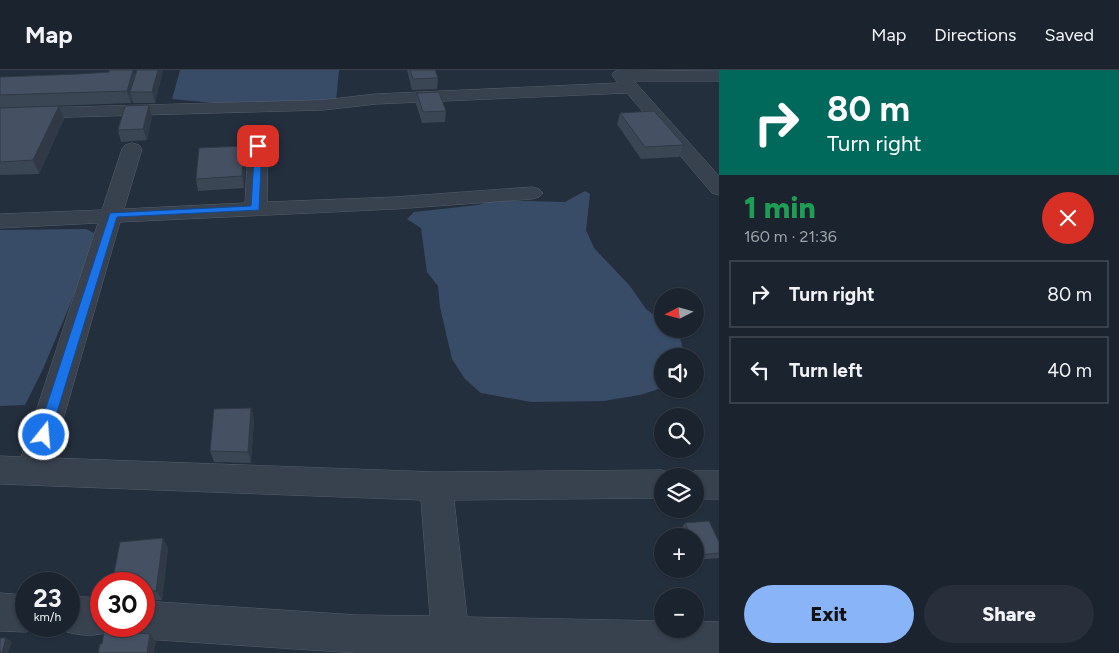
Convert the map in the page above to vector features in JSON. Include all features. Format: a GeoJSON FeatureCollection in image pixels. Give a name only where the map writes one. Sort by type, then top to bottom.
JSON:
{"type":"FeatureCollection","features":[{"type":"Feature","properties":{"kind":"street"},"geometry":{"type":"LineString","coordinates":[[0,114],[323,105],[623,78],[719,76]]}},
{"type":"Feature","properties":{"kind":"street"},"geometry":{"type":"LineString","coordinates":[[623,78],[719,189]]}},
{"type":"Feature","properties":{"kind":"street"},"geometry":{"type":"LineString","coordinates":[[256,208],[258,146]]}},
{"type":"Feature","properties":{"kind":"street"},"geometry":{"type":"LineString","coordinates":[[32,472],[132,149]]}},
{"type":"Feature","properties":{"kind":"street"},"geometry":{"type":"LineString","coordinates":[[0,221],[395,203],[532,193]]}},
{"type":"Feature","properties":{"kind":"street"},"geometry":{"type":"LineString","coordinates":[[0,470],[436,486],[654,484]]}},
{"type":"Feature","properties":{"kind":"street"},"geometry":{"type":"LineString","coordinates":[[704,485],[719,485]]}},
{"type":"Feature","properties":{"kind":"street"},"geometry":{"type":"LineString","coordinates":[[436,486],[451,644]]}},
{"type":"Feature","properties":{"kind":"street"},"geometry":{"type":"LineString","coordinates":[[0,612],[15,613]]}},
{"type":"Feature","properties":{"kind":"street"},"geometry":{"type":"LineString","coordinates":[[155,621],[357,634],[451,644],[719,641]]}},
{"type":"Feature","properties":{"kind":"water"},"geometry":{"type":"Polygon","coordinates":[[[180,70],[339,70],[336,101],[257,107],[172,99],[180,70]]]}},
{"type":"Feature","properties":{"kind":"water"},"geometry":{"type":"Polygon","coordinates":[[[585,191],[590,194],[586,230],[594,248],[630,286],[646,309],[654,315],[654,338],[680,338],[682,348],[654,348],[654,391],[640,395],[603,401],[531,402],[481,393],[465,379],[452,359],[440,307],[438,286],[427,272],[421,228],[407,219],[414,212],[478,205],[493,200],[565,202],[585,191]]]}},
{"type":"Feature","properties":{"kind":"water"},"geometry":{"type":"Polygon","coordinates":[[[86,229],[94,233],[82,276],[43,369],[25,405],[0,406],[0,230],[86,229]]]}},
{"type":"Feature","properties":{"kind":"building"},"geometry":{"type":"Polygon","coordinates":[[[109,70],[133,70],[127,91],[0,95],[0,77],[80,74],[109,72],[109,70]]]}},
{"type":"Feature","properties":{"kind":"building"},"geometry":{"type":"Polygon","coordinates":[[[137,70],[158,70],[152,92],[130,92],[137,70]]]}},
{"type":"Feature","properties":{"kind":"building"},"geometry":{"type":"Polygon","coordinates":[[[410,70],[435,70],[438,78],[413,79],[410,70]]]}},
{"type":"Feature","properties":{"kind":"building"},"geometry":{"type":"Polygon","coordinates":[[[439,92],[446,111],[423,112],[417,93],[439,92]]]}},
{"type":"Feature","properties":{"kind":"building"},"geometry":{"type":"Polygon","coordinates":[[[149,105],[143,129],[118,130],[125,106],[149,105]]]}},
{"type":"Feature","properties":{"kind":"building"},"geometry":{"type":"Polygon","coordinates":[[[59,106],[33,160],[0,162],[0,108],[59,106]]]}},
{"type":"Feature","properties":{"kind":"building"},"geometry":{"type":"Polygon","coordinates":[[[654,111],[684,145],[645,147],[620,113],[654,111]]]}},
{"type":"Feature","properties":{"kind":"building"},"geometry":{"type":"Polygon","coordinates":[[[244,146],[242,176],[196,179],[199,148],[244,146]]]}},
{"type":"Feature","properties":{"kind":"building"},"geometry":{"type":"Polygon","coordinates":[[[251,408],[248,452],[210,451],[214,409],[251,408]]]}},
{"type":"Feature","properties":{"kind":"building"},"geometry":{"type":"Polygon","coordinates":[[[709,521],[719,542],[719,553],[704,555],[704,528],[687,528],[685,523],[709,521]]]}},
{"type":"Feature","properties":{"kind":"building"},"geometry":{"type":"Polygon","coordinates":[[[163,538],[156,591],[155,572],[114,572],[120,542],[163,538]]]}},
{"type":"Feature","properties":{"kind":"building"},"geometry":{"type":"Polygon","coordinates":[[[103,637],[150,637],[147,653],[98,653],[100,644],[102,644],[103,637]]]}},
{"type":"Feature","properties":{"kind":"building"},"geometry":{"type":"Polygon","coordinates":[[[0,638],[6,638],[2,653],[0,653],[0,638]]]}},
{"type":"Feature","properties":{"kind":"route"},"geometry":{"type":"LineString","coordinates":[[44,435],[113,215],[256,208],[258,146]]}}]}
